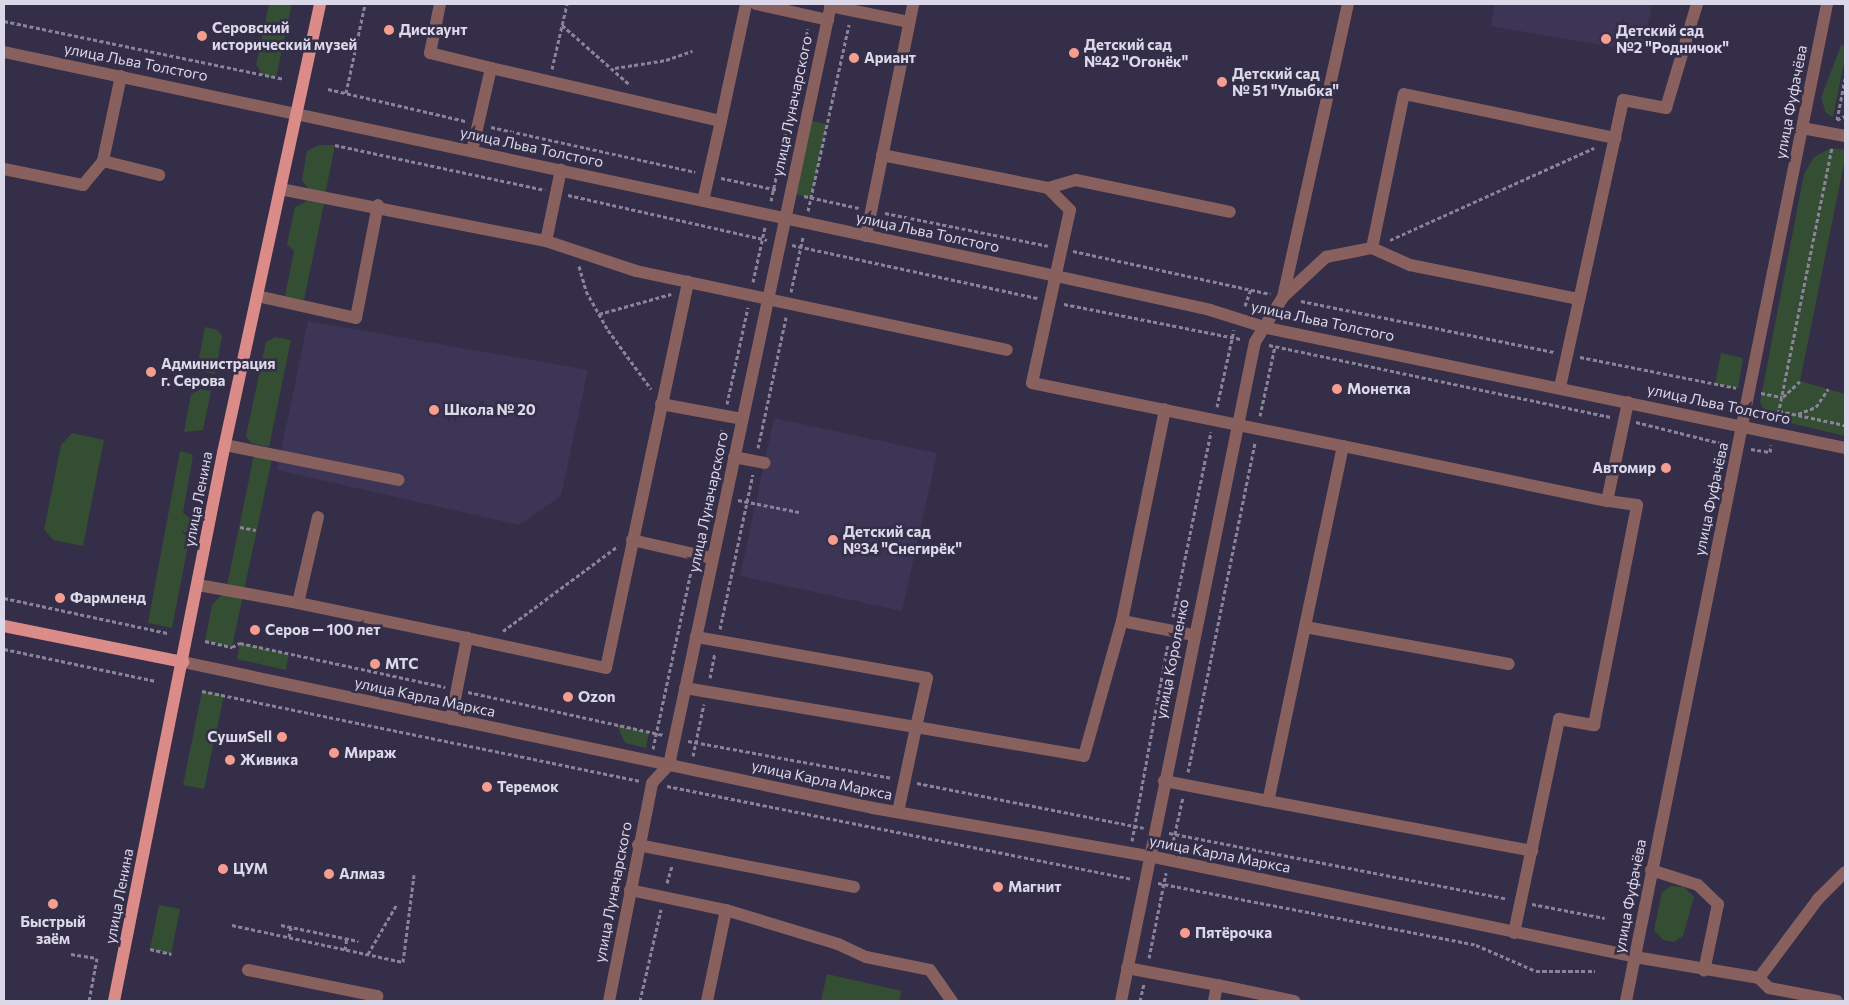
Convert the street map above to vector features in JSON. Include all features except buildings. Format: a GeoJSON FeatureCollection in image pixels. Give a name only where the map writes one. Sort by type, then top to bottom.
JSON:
{"type":"FeatureCollection","features":[{"type":"Feature","properties":{"kind":"main road","name":"улица Ленина"},"geometry":{"type":"LineString","coordinates":[[114,1001],[225,444],[320,4]]}},
{"type":"Feature","properties":{"kind":"main road","name":"улица Карла Маркса"},"geometry":{"type":"LineString","coordinates":[[4,626],[183,662]]}},
{"type":"Feature","properties":{"kind":"street"},"geometry":{"type":"LineString","coordinates":[[440,4],[430,53],[721,121]]}},
{"type":"Feature","properties":{"kind":"street"},"geometry":{"type":"LineString","coordinates":[[703,201],[746,4]]}},
{"type":"Feature","properties":{"kind":"street"},"geometry":{"type":"LineString","coordinates":[[756,4],[828,20]]}},
{"type":"Feature","properties":{"kind":"street"},"geometry":{"type":"LineString","coordinates":[[866,236],[913,4]]}},
{"type":"Feature","properties":{"kind":"street"},"geometry":{"type":"LineString","coordinates":[[1283,297],[1348,4]]}},
{"type":"Feature","properties":{"kind":"street"},"geometry":{"type":"LineString","coordinates":[[1560,387],[1623,100],[1666,108],[1697,4]]}},
{"type":"Feature","properties":{"kind":"street","name":"улица Фуфачёва"},"geometry":{"type":"LineString","coordinates":[[1626,1001],[1827,4]]}},
{"type":"Feature","properties":{"kind":"street"},"geometry":{"type":"LineString","coordinates":[[831,5],[909,22]]}},
{"type":"Feature","properties":{"kind":"street","name":"улица Луначарского"},"geometry":{"type":"LineString","coordinates":[[669,765],[831,5]]}},
{"type":"Feature","properties":{"kind":"street","name":"улица Льва Толстого"},"geometry":{"type":"LineString","coordinates":[[4,52],[297,111],[784,219],[1056,276],[1240,320],[1266,328],[1560,387],[1845,448]]}},
{"type":"Feature","properties":{"kind":"street"},"geometry":{"type":"LineString","coordinates":[[472,151],[491,68]]}},
{"type":"Feature","properties":{"kind":"street"},"geometry":{"type":"LineString","coordinates":[[4,169],[83,185],[103,161],[121,76]]}},
{"type":"Feature","properties":{"kind":"street"},"geometry":{"type":"LineString","coordinates":[[1372,248],[1404,94],[1615,138]]}},
{"type":"Feature","properties":{"kind":"street"},"geometry":{"type":"LineString","coordinates":[[1802,128],[1839,130]]}},
{"type":"Feature","properties":{"kind":"street"},"geometry":{"type":"LineString","coordinates":[[882,155],[1048,188],[1076,180],[1230,212]]}},
{"type":"Feature","properties":{"kind":"street"},"geometry":{"type":"LineString","coordinates":[[103,161],[159,175]]}},
{"type":"Feature","properties":{"kind":"street"},"geometry":{"type":"LineString","coordinates":[[546,241],[561,170]]}},
{"type":"Feature","properties":{"kind":"street"},"geometry":{"type":"LineString","coordinates":[[1048,188],[1070,210],[1052,301],[1032,383],[1607,501],[1638,504],[1594,725],[1559,719],[1514,933]]}},
{"type":"Feature","properties":{"kind":"street"},"geometry":{"type":"LineString","coordinates":[[280,190],[378,205],[546,241],[688,282],[1007,350]]}},
{"type":"Feature","properties":{"kind":"street"},"geometry":{"type":"LineString","coordinates":[[257,296],[356,318],[378,205]]}},
{"type":"Feature","properties":{"kind":"street"},"geometry":{"type":"LineString","coordinates":[[1283,297],[1326,257],[1372,248],[1410,265],[1578,299]]}},
{"type":"Feature","properties":{"kind":"street"},"geometry":{"type":"LineString","coordinates":[[198,584],[298,603],[606,668],[688,282]]}},
{"type":"Feature","properties":{"kind":"street","name":"улица Короленко"},"geometry":{"type":"LineString","coordinates":[[1120,1001],[1127,968],[1137,879],[1149,856],[1254,342],[1266,328],[1283,297]]}},
{"type":"Feature","properties":{"kind":"street"},"geometry":{"type":"LineString","coordinates":[[1607,501],[1628,402]]}},
{"type":"Feature","properties":{"kind":"street"},"geometry":{"type":"LineString","coordinates":[[661,404],[742,420]]}},
{"type":"Feature","properties":{"kind":"street"},"geometry":{"type":"LineString","coordinates":[[685,688],[1084,756],[1122,621],[1165,409]]}},
{"type":"Feature","properties":{"kind":"street"},"geometry":{"type":"LineString","coordinates":[[225,444],[399,480]]}},
{"type":"Feature","properties":{"kind":"street"},"geometry":{"type":"LineString","coordinates":[[1268,802],[1343,446]]}},
{"type":"Feature","properties":{"kind":"street"},"geometry":{"type":"LineString","coordinates":[[734,457],[760,462]]}},
{"type":"Feature","properties":{"kind":"street"},"geometry":{"type":"LineString","coordinates":[[298,603],[318,517]]}},
{"type":"Feature","properties":{"kind":"street"},"geometry":{"type":"LineString","coordinates":[[632,540],[712,558]]}},
{"type":"Feature","properties":{"kind":"street"},"geometry":{"type":"LineString","coordinates":[[1122,621],[1193,635]]}},
{"type":"Feature","properties":{"kind":"street"},"geometry":{"type":"LineString","coordinates":[[1305,627],[1509,664]]}},
{"type":"Feature","properties":{"kind":"street"},"geometry":{"type":"LineString","coordinates":[[696,637],[927,678],[898,812]]}},
{"type":"Feature","properties":{"kind":"street"},"geometry":{"type":"LineString","coordinates":[[451,719],[467,638]]}},
{"type":"Feature","properties":{"kind":"street","name":"улица Карла Маркса"},"geometry":{"type":"LineString","coordinates":[[183,662],[898,812],[1149,856],[1514,933],[1704,971],[1759,978]]}},
{"type":"Feature","properties":{"kind":"street"},"geometry":{"type":"LineString","coordinates":[[652,783],[669,765]]}},
{"type":"Feature","properties":{"kind":"street"},"geometry":{"type":"LineString","coordinates":[[1164,781],[1532,851]]}},
{"type":"Feature","properties":{"kind":"street","name":"улица Луначарского"},"geometry":{"type":"LineString","coordinates":[[609,1001],[638,846],[652,783]]}},
{"type":"Feature","properties":{"kind":"street"},"geometry":{"type":"LineString","coordinates":[[638,846],[854,887]]}},
{"type":"Feature","properties":{"kind":"street"},"geometry":{"type":"LineString","coordinates":[[1651,870],[1698,885],[1718,904],[1704,971]]}},
{"type":"Feature","properties":{"kind":"street"},"geometry":{"type":"LineString","coordinates":[[1837,1001],[1769,988],[1759,978],[1818,899],[1845,872]]}},
{"type":"Feature","properties":{"kind":"street"},"geometry":{"type":"LineString","coordinates":[[630,890],[726,910],[838,944],[866,957],[930,970],[952,1001]]}},
{"type":"Feature","properties":{"kind":"street"},"geometry":{"type":"LineString","coordinates":[[707,1001],[726,910]]}},
{"type":"Feature","properties":{"kind":"street"},"geometry":{"type":"LineString","coordinates":[[1127,968],[1294,1001]]}},
{"type":"Feature","properties":{"kind":"street"},"geometry":{"type":"LineString","coordinates":[[248,970],[377,996],[376,1001]]}},
{"type":"Feature","properties":{"kind":"street"},"geometry":{"type":"LineString","coordinates":[[1214,1001],[1217,985]]}},
{"type":"Feature","properties":{"kind":"path"},"geometry":{"type":"LineString","coordinates":[[346,93],[365,4]]}},
{"type":"Feature","properties":{"kind":"path"},"geometry":{"type":"LineString","coordinates":[[550,82],[567,4]]}},
{"type":"Feature","properties":{"kind":"path"},"geometry":{"type":"LineString","coordinates":[[691,770],[746,502],[760,462],[800,247],[852,10]]}},
{"type":"Feature","properties":{"kind":"path"},"geometry":{"type":"LineString","coordinates":[[650,761],[810,16]]}},
{"type":"Feature","properties":{"kind":"path"},"geometry":{"type":"LineString","coordinates":[[4,21],[283,79]]}},
{"type":"Feature","properties":{"kind":"path"},"geometry":{"type":"LineString","coordinates":[[562,25],[614,68],[644,104]]}},
{"type":"Feature","properties":{"kind":"path"},"geometry":{"type":"LineString","coordinates":[[614,68],[666,60],[692,51]]}},
{"type":"Feature","properties":{"kind":"path"},"geometry":{"type":"LineString","coordinates":[[1777,420],[1839,130],[1845,79]]}},
{"type":"Feature","properties":{"kind":"path"},"geometry":{"type":"LineString","coordinates":[[328,89],[811,198],[1062,249],[1283,297],[1738,388]]}},
{"type":"Feature","properties":{"kind":"path"},"geometry":{"type":"LineString","coordinates":[[1839,130],[1845,116]]}},
{"type":"Feature","properties":{"kind":"path"},"geometry":{"type":"LineString","coordinates":[[1372,248],[1615,138]]}},
{"type":"Feature","properties":{"kind":"path"},"geometry":{"type":"LineString","coordinates":[[335,145],[779,243],[1624,420],[1724,444]]}},
{"type":"Feature","properties":{"kind":"path"},"geometry":{"type":"LineString","coordinates":[[576,251],[586,291],[599,314],[661,404]]}},
{"type":"Feature","properties":{"kind":"path"},"geometry":{"type":"LineString","coordinates":[[599,314],[664,296],[688,282]]}},
{"type":"Feature","properties":{"kind":"path"},"geometry":{"type":"LineString","coordinates":[[1137,879],[1131,826],[1231,337],[1240,320],[1251,289]]}},
{"type":"Feature","properties":{"kind":"path"},"geometry":{"type":"LineString","coordinates":[[1146,971],[1163,884],[1186,785],[1275,346]]}},
{"type":"Feature","properties":{"kind":"path"},"geometry":{"type":"LineString","coordinates":[[1782,397],[1800,381]]}},
{"type":"Feature","properties":{"kind":"path"},"geometry":{"type":"LineString","coordinates":[[1798,415],[1816,407],[1828,389]]}},
{"type":"Feature","properties":{"kind":"path"},"geometry":{"type":"LineString","coordinates":[[1761,393],[1782,397]]}},
{"type":"Feature","properties":{"kind":"path"},"geometry":{"type":"LineString","coordinates":[[1779,411],[1845,425]]}},
{"type":"Feature","properties":{"kind":"path"},"geometry":{"type":"LineString","coordinates":[[1749,448],[1770,452],[1772,444]]}},
{"type":"Feature","properties":{"kind":"path"},"geometry":{"type":"LineString","coordinates":[[725,497],[799,512]]}},
{"type":"Feature","properties":{"kind":"path"},"geometry":{"type":"LineString","coordinates":[[240,527],[256,530]]}},
{"type":"Feature","properties":{"kind":"path"},"geometry":{"type":"LineString","coordinates":[[489,643],[610,548],[632,540]]}},
{"type":"Feature","properties":{"kind":"path"},"geometry":{"type":"LineString","coordinates":[[4,598],[167,633]]}},
{"type":"Feature","properties":{"kind":"path"},"geometry":{"type":"LineString","coordinates":[[205,641],[232,647],[240,643],[696,743],[905,781],[1605,918]]}},
{"type":"Feature","properties":{"kind":"path"},"geometry":{"type":"LineString","coordinates":[[4,649],[156,680]]}},
{"type":"Feature","properties":{"kind":"path"},"geometry":{"type":"LineString","coordinates":[[202,691],[652,783],[1476,945],[1536,971],[1595,971]]}},
{"type":"Feature","properties":{"kind":"path"},"geometry":{"type":"LineString","coordinates":[[640,1001],[674,852]]}},
{"type":"Feature","properties":{"kind":"path"},"geometry":{"type":"LineString","coordinates":[[232,925],[403,962],[414,875]]}},
{"type":"Feature","properties":{"kind":"path"},"geometry":{"type":"LineString","coordinates":[[368,954],[397,904]]}},
{"type":"Feature","properties":{"kind":"path"},"geometry":{"type":"LineString","coordinates":[[280,925],[358,940]]}},
{"type":"Feature","properties":{"kind":"path"},"geometry":{"type":"LineString","coordinates":[[289,938],[291,927]]}},
{"type":"Feature","properties":{"kind":"path"},"geometry":{"type":"LineString","coordinates":[[345,950],[347,938]]}},
{"type":"Feature","properties":{"kind":"path"},"geometry":{"type":"LineString","coordinates":[[150,949],[171,954]]}},
{"type":"Feature","properties":{"kind":"path"},"geometry":{"type":"LineString","coordinates":[[71,954],[97,958],[89,1001]]}},
{"type":"Feature","properties":{"kind":"shaded area","name":"Детский сад №2 \"Родничок\""},"geometry":{"type":"Polygon","coordinates":[[[1495,4],[1652,4],[1642,52],[1491,26],[1495,4]]]}},
{"type":"Feature","properties":{"kind":"shaded area","name":"Школа № 20"},"geometry":{"type":"Polygon","coordinates":[[[308,321],[588,370],[561,496],[519,525],[277,470],[308,321]]]}},
{"type":"Feature","properties":{"kind":"shaded area","name":"Детский сад №34 \"Снегирёк\""},"geometry":{"type":"Polygon","coordinates":[[[774,418],[937,453],[902,611],[740,576],[774,418]]]}},
{"type":"Feature","properties":{"kind":"green space"},"geometry":{"type":"Polygon","coordinates":[[[269,4],[292,4],[276,78],[263,75],[256,65],[269,4]]]}},
{"type":"Feature","properties":{"kind":"green space"},"geometry":{"type":"Polygon","coordinates":[[[1841,45],[1845,46],[1845,58],[1833,117],[1826,113],[1821,98],[1841,45]]]}},
{"type":"Feature","properties":{"kind":"green space"},"geometry":{"type":"Polygon","coordinates":[[[811,121],[827,124],[811,198],[795,194],[811,121]]]}},
{"type":"Feature","properties":{"kind":"green space"},"geometry":{"type":"Polygon","coordinates":[[[319,145],[335,145],[325,195],[308,188],[302,180],[307,151],[319,145]]]}},
{"type":"Feature","properties":{"kind":"green space"},"geometry":{"type":"Polygon","coordinates":[[[1831,148],[1845,150],[1845,159],[1800,381],[1845,394],[1845,436],[1769,418],[1760,402],[1804,174],[1814,157],[1831,148]]]}},
{"type":"Feature","properties":{"kind":"green space"},"geometry":{"type":"Polygon","coordinates":[[[307,201],[324,204],[304,300],[285,296],[294,251],[287,244],[295,207],[307,201]]]}},
{"type":"Feature","properties":{"kind":"green space"},"geometry":{"type":"Polygon","coordinates":[[[205,327],[218,330],[222,336],[215,374],[205,372],[198,363],[205,327]]]}},
{"type":"Feature","properties":{"kind":"green space"},"geometry":{"type":"Polygon","coordinates":[[[275,337],[291,340],[269,447],[251,443],[246,436],[266,342],[275,337]]]}},
{"type":"Feature","properties":{"kind":"green space"},"geometry":{"type":"Polygon","coordinates":[[[1721,353],[1743,358],[1738,388],[1715,384],[1721,353]]]}},
{"type":"Feature","properties":{"kind":"green space"},"geometry":{"type":"Polygon","coordinates":[[[201,389],[211,391],[203,430],[184,432],[191,394],[201,389]]]}},
{"type":"Feature","properties":{"kind":"green space"},"geometry":{"type":"Polygon","coordinates":[[[72,433],[104,440],[83,546],[53,540],[44,529],[61,445],[72,433]]]}},
{"type":"Feature","properties":{"kind":"green space"},"geometry":{"type":"Polygon","coordinates":[[[255,450],[273,454],[232,647],[205,641],[212,605],[226,590],[255,450]]]}},
{"type":"Feature","properties":{"kind":"green space"},"geometry":{"type":"Polygon","coordinates":[[[180,451],[193,455],[183,513],[193,520],[172,628],[148,623],[180,451]]]}},
{"type":"Feature","properties":{"kind":"green space"},"geometry":{"type":"Polygon","coordinates":[[[240,643],[289,654],[286,670],[237,659],[240,643]]]}},
{"type":"Feature","properties":{"kind":"green space"},"geometry":{"type":"Polygon","coordinates":[[[202,691],[224,695],[204,789],[183,785],[202,691]]]}},
{"type":"Feature","properties":{"kind":"green space"},"geometry":{"type":"Polygon","coordinates":[[[617,725],[649,732],[646,748],[625,743],[617,725]]]}},
{"type":"Feature","properties":{"kind":"green space"},"geometry":{"type":"Polygon","coordinates":[[[1671,886],[1684,887],[1694,897],[1683,936],[1674,942],[1663,940],[1654,930],[1662,892],[1671,886]]]}},
{"type":"Feature","properties":{"kind":"green space"},"geometry":{"type":"Polygon","coordinates":[[[159,905],[180,909],[171,954],[150,949],[159,905]]]}},
{"type":"Feature","properties":{"kind":"green space"},"geometry":{"type":"Polygon","coordinates":[[[827,974],[902,991],[899,1001],[821,1001],[827,974]]]}},
{"type":"Feature","properties":{"kind":"place","name":"Дискаунт"},"geometry":{"type":"Point","coordinates":[389,30]}},
{"type":"Feature","properties":{"kind":"place","name":"Серовский исторический музей"},"geometry":{"type":"Point","coordinates":[202,36]}},
{"type":"Feature","properties":{"kind":"place","name":"Детский сад №2 \"Родничок\""},"geometry":{"type":"Point","coordinates":[1606,39]}},
{"type":"Feature","properties":{"kind":"place","name":"Детский сад №42 \"Огонёк\""},"geometry":{"type":"Point","coordinates":[1074,53]}},
{"type":"Feature","properties":{"kind":"place","name":"Ариант"},"geometry":{"type":"Point","coordinates":[854,58]}},
{"type":"Feature","properties":{"kind":"place","name":"Детский сад № 51 \"Улыбка\""},"geometry":{"type":"Point","coordinates":[1222,82]}},
{"type":"Feature","properties":{"kind":"place","name":"Администрация г. Серова"},"geometry":{"type":"Point","coordinates":[151,372]}},
{"type":"Feature","properties":{"kind":"place","name":"Монетка"},"geometry":{"type":"Point","coordinates":[1337,389]}},
{"type":"Feature","properties":{"kind":"place","name":"Школа № 20"},"geometry":{"type":"Point","coordinates":[434,410]}},
{"type":"Feature","properties":{"kind":"place","name":"Автомир"},"geometry":{"type":"Point","coordinates":[1666,468]}},
{"type":"Feature","properties":{"kind":"place","name":"Детский сад №34 \"Снегирёк\""},"geometry":{"type":"Point","coordinates":[833,540]}},
{"type":"Feature","properties":{"kind":"place","name":"Фармленд"},"geometry":{"type":"Point","coordinates":[60,598]}},
{"type":"Feature","properties":{"kind":"place","name":"Серов — 100 лет"},"geometry":{"type":"Point","coordinates":[255,630]}},
{"type":"Feature","properties":{"kind":"place","name":"МТС"},"geometry":{"type":"Point","coordinates":[375,664]}},
{"type":"Feature","properties":{"kind":"place","name":"Ozon"},"geometry":{"type":"Point","coordinates":[568,697]}},
{"type":"Feature","properties":{"kind":"place","name":"СушиSell"},"geometry":{"type":"Point","coordinates":[282,737]}},
{"type":"Feature","properties":{"kind":"place","name":"Мираж"},"geometry":{"type":"Point","coordinates":[334,753]}},
{"type":"Feature","properties":{"kind":"place","name":"Живика"},"geometry":{"type":"Point","coordinates":[230,760]}},
{"type":"Feature","properties":{"kind":"place","name":"Теремок"},"geometry":{"type":"Point","coordinates":[487,787]}},
{"type":"Feature","properties":{"kind":"place","name":"ЦУМ"},"geometry":{"type":"Point","coordinates":[223,869]}},
{"type":"Feature","properties":{"kind":"place","name":"Алмаз"},"geometry":{"type":"Point","coordinates":[329,874]}},
{"type":"Feature","properties":{"kind":"place","name":"Магнит"},"geometry":{"type":"Point","coordinates":[998,887]}},
{"type":"Feature","properties":{"kind":"place","name":"Быстрый заём"},"geometry":{"type":"Point","coordinates":[53,904]}},
{"type":"Feature","properties":{"kind":"place","name":"Пятёрочка"},"geometry":{"type":"Point","coordinates":[1185,933]}}]}
